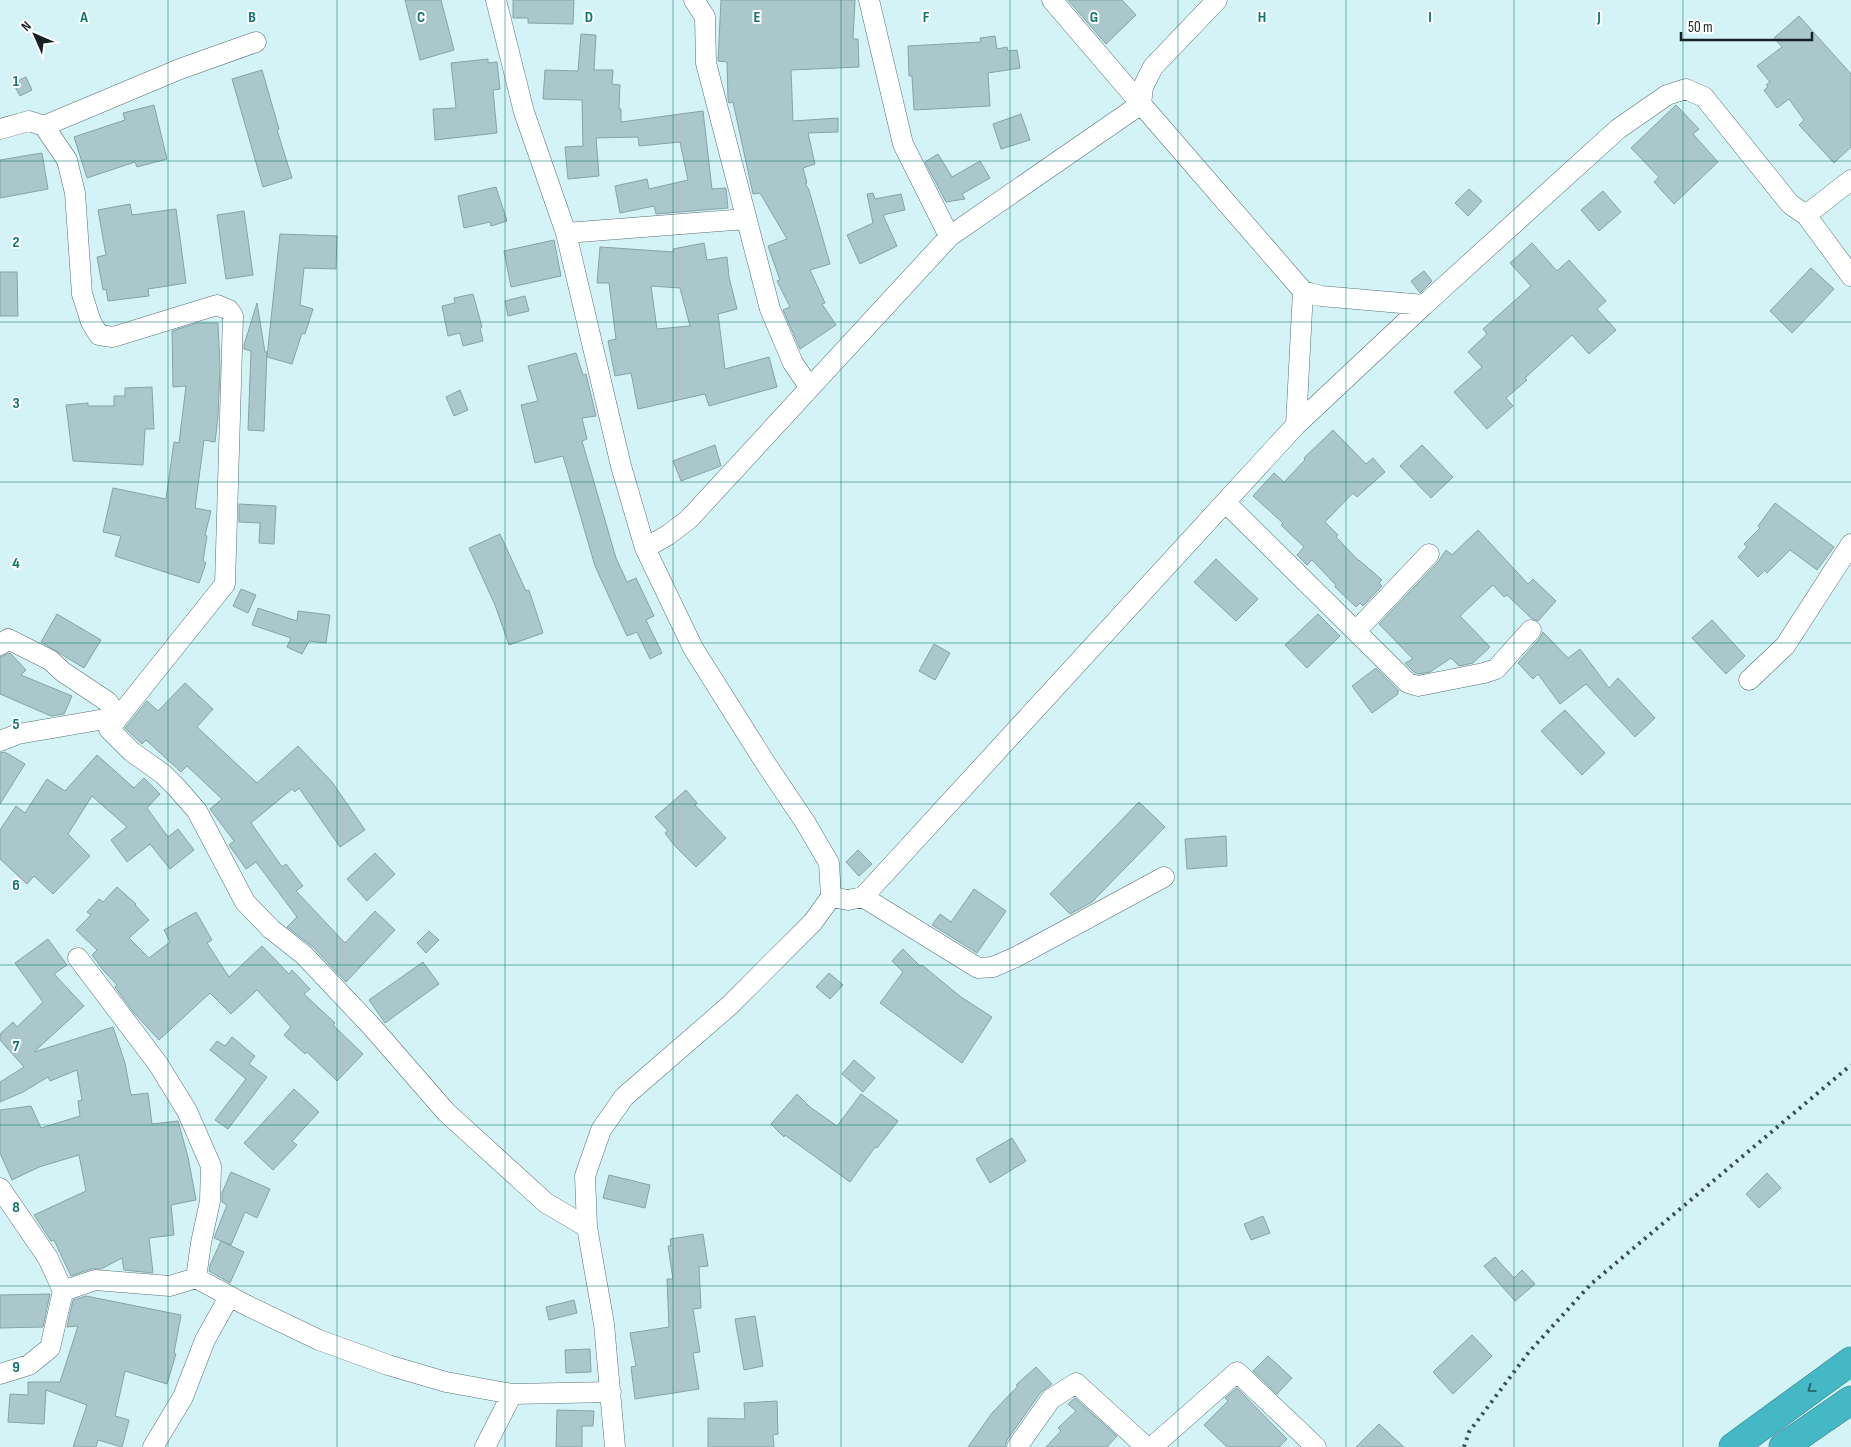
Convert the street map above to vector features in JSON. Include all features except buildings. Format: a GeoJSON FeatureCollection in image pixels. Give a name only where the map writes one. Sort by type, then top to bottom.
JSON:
{"type":"FeatureCollection","features":[{"type":"Feature","properties":{"kind":"highway"},"geometry":{"type":"LineString","coordinates":[[1733,1447],[1851,1361]]}},
{"type":"Feature","properties":{"kind":"highway"},"geometry":{"type":"LineString","coordinates":[[1783,1447],[1851,1400]]}},
{"type":"Feature","properties":{"kind":"street"},"geometry":{"type":"LineString","coordinates":[[496,0],[524,112],[566,233],[621,466],[645,548],[693,648],[805,822],[829,863],[831,897],[813,922],[729,1006],[624,1097],[601,1130],[585,1176],[586,1227],[604,1324],[615,1447]]}},
{"type":"Feature","properties":{"kind":"street"},"geometry":{"type":"LineString","coordinates":[[694,0],[705,18],[706,63],[770,309],[793,363],[810,388]]}},
{"type":"Feature","properties":{"kind":"street"},"geometry":{"type":"LineString","coordinates":[[869,0],[903,144],[950,236]]}},
{"type":"Feature","properties":{"kind":"street"},"geometry":{"type":"LineString","coordinates":[[1052,0],[1303,291],[1321,296],[1424,305]]}},
{"type":"Feature","properties":{"kind":"street"},"geometry":{"type":"LineString","coordinates":[[645,548],[668,535],[689,519],[950,236],[1141,104],[1143,87],[1153,67],[1217,0]]}},
{"type":"Feature","properties":{"kind":"street"},"geometry":{"type":"LineString","coordinates":[[44,126],[180,69],[256,42]]}},
{"type":"Feature","properties":{"kind":"street"},"geometry":{"type":"LineString","coordinates":[[831,897],[848,900],[863,896],[1296,425],[1424,305],[1618,129],[1666,95],[1686,89],[1704,98],[1790,204],[1806,215],[1851,276]]}},
{"type":"Feature","properties":{"kind":"street"},"geometry":{"type":"LineString","coordinates":[[0,129],[29,121],[44,126],[67,160],[75,193],[82,294],[90,322],[98,336],[113,337],[217,304],[229,310],[233,316],[225,584],[110,723],[18,734],[0,741]]}},
{"type":"Feature","properties":{"kind":"street"},"geometry":{"type":"LineString","coordinates":[[1806,215],[1851,180]]}},
{"type":"Feature","properties":{"kind":"street"},"geometry":{"type":"LineString","coordinates":[[566,233],[746,219]]}},
{"type":"Feature","properties":{"kind":"street"},"geometry":{"type":"LineString","coordinates":[[1296,425],[1303,291]]}},
{"type":"Feature","properties":{"kind":"street"},"geometry":{"type":"LineString","coordinates":[[1226,503],[1408,683],[1418,686],[1484,673],[1496,668],[1531,630]]}},
{"type":"Feature","properties":{"kind":"street"},"geometry":{"type":"LineString","coordinates":[[1749,680],[1785,646],[1851,544]]}},
{"type":"Feature","properties":{"kind":"street"},"geometry":{"type":"LineString","coordinates":[[1356,631],[1429,554]]}},
{"type":"Feature","properties":{"kind":"street"},"geometry":{"type":"LineString","coordinates":[[0,645],[8,639],[50,660],[63,672],[108,702],[113,710],[110,723]]}},
{"type":"Feature","properties":{"kind":"street"},"geometry":{"type":"LineString","coordinates":[[110,723],[132,752],[162,774],[197,811],[246,902],[271,929],[304,955],[373,1028],[446,1112],[546,1203],[586,1227]]}},
{"type":"Feature","properties":{"kind":"street"},"geometry":{"type":"LineString","coordinates":[[863,896],[978,968],[993,968],[1164,877]]}},
{"type":"Feature","properties":{"kind":"street"},"geometry":{"type":"LineString","coordinates":[[78,958],[158,1064],[187,1111],[211,1166],[210,1202],[196,1278]]}},
{"type":"Feature","properties":{"kind":"street"},"geometry":{"type":"LineString","coordinates":[[0,1188],[48,1258],[63,1291],[50,1348],[29,1365],[0,1374]]}},
{"type":"Feature","properties":{"kind":"street"},"geometry":{"type":"LineString","coordinates":[[63,1291],[95,1280],[170,1286],[196,1278],[229,1297],[319,1340],[388,1365],[446,1382],[512,1394],[611,1392]]}},
{"type":"Feature","properties":{"kind":"street"},"geometry":{"type":"LineString","coordinates":[[153,1447],[183,1397],[205,1340],[229,1297]]}},
{"type":"Feature","properties":{"kind":"street"},"geometry":{"type":"LineString","coordinates":[[1152,1447],[1238,1372],[1316,1447]]}},
{"type":"Feature","properties":{"kind":"street"},"geometry":{"type":"LineString","coordinates":[[1017,1447],[1052,1398],[1076,1383],[1146,1447]]}},
{"type":"Feature","properties":{"kind":"street"},"geometry":{"type":"LineString","coordinates":[[485,1447],[512,1394]]}},
{"type":"Feature","properties":{"kind":"railway"},"geometry":{"type":"LineString","coordinates":[[1464,1447],[1469,1432],[1529,1352],[1591,1284],[1851,1065]]}}]}
